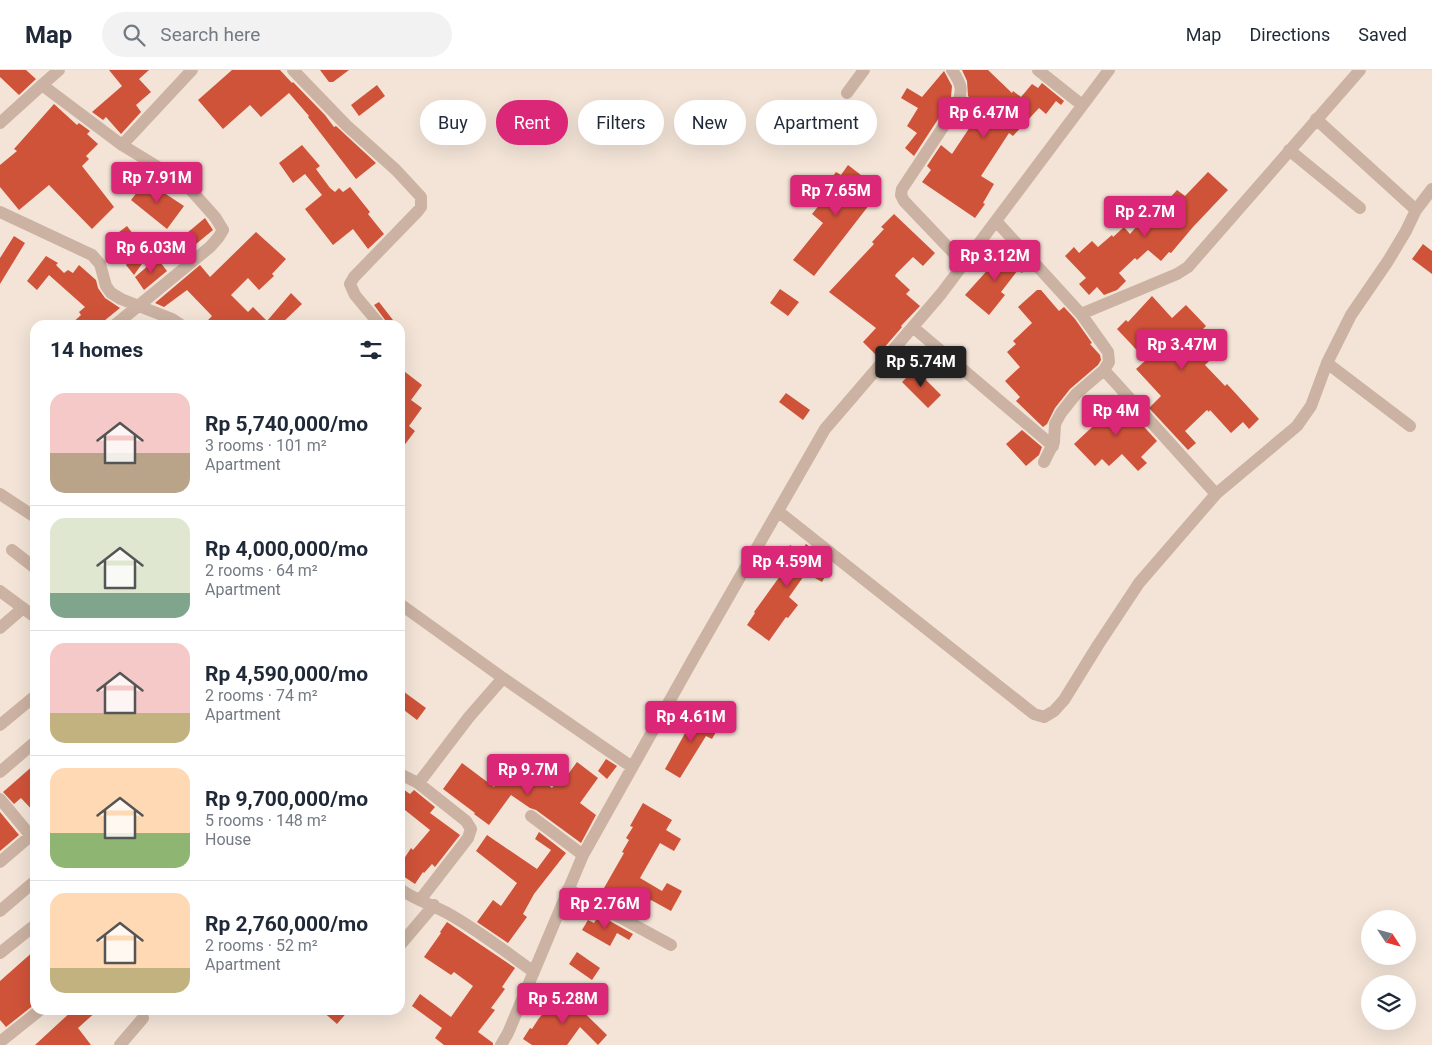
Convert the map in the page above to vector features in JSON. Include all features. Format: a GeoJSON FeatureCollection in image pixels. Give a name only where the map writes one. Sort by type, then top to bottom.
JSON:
{"type":"FeatureCollection","features":[{"type":"Feature","properties":{"kind":"street"},"geometry":{"type":"LineString","coordinates":[[1,119],[59,70]]}},
{"type":"Feature","properties":{"kind":"street"},"geometry":{"type":"LineString","coordinates":[[122,146],[192,70]]}},
{"type":"Feature","properties":{"kind":"street"},"geometry":{"type":"LineString","coordinates":[[293,70],[346,125],[396,170],[421,197],[421,207],[418,211],[354,277],[350,284],[355,295],[376,320]]}},
{"type":"Feature","properties":{"kind":"street"},"geometry":{"type":"LineString","coordinates":[[847,93],[864,70]]}},
{"type":"Feature","properties":{"kind":"street"},"geometry":{"type":"LineString","coordinates":[[952,70],[961,86],[961,95],[957,106],[902,189],[901,195],[904,201],[964,264]]}},
{"type":"Feature","properties":{"kind":"street"},"geometry":{"type":"LineString","coordinates":[[1038,70],[1082,105]]}},
{"type":"Feature","properties":{"kind":"street"},"geometry":{"type":"LineString","coordinates":[[501,1045],[508,1033],[583,855],[825,429],[914,328],[1109,70]]}},
{"type":"Feature","properties":{"kind":"street"},"geometry":{"type":"LineString","coordinates":[[1081,314],[1177,274],[1188,267],[1360,70]]}},
{"type":"Feature","properties":{"kind":"street"},"geometry":{"type":"LineString","coordinates":[[42,85],[122,146],[176,178],[190,189],[215,217],[223,230],[210,247],[122,320]]}},
{"type":"Feature","properties":{"kind":"street"},"geometry":{"type":"LineString","coordinates":[[1316,119],[1416,210]]}},
{"type":"Feature","properties":{"kind":"street"},"geometry":{"type":"LineString","coordinates":[[1289,150],[1360,208]]}},
{"type":"Feature","properties":{"kind":"street"},"geometry":{"type":"LineString","coordinates":[[779,512],[1034,714],[1044,717],[1054,711],[1064,700],[1139,583],[1216,494],[1298,426],[1311,406],[1327,363],[1351,315],[1397,246],[1416,210],[1432,190]]}},
{"type":"Feature","properties":{"kind":"street"},"geometry":{"type":"LineString","coordinates":[[0,212],[92,255],[100,264],[108,290],[121,299],[174,320]]}},
{"type":"Feature","properties":{"kind":"street"},"geometry":{"type":"LineString","coordinates":[[996,221],[1081,314],[1108,352],[1109,362],[1104,370],[1076,394],[1061,413],[1055,424],[1053,446],[1044,462]]}},
{"type":"Feature","properties":{"kind":"street"},"geometry":{"type":"LineString","coordinates":[[914,328],[1053,446]]}},
{"type":"Feature","properties":{"kind":"street"},"geometry":{"type":"LineString","coordinates":[[1327,363],[1410,426]]}},
{"type":"Feature","properties":{"kind":"street"},"geometry":{"type":"LineString","coordinates":[[1104,370],[1216,494]]}},
{"type":"Feature","properties":{"kind":"street"},"geometry":{"type":"LineString","coordinates":[[0,494],[30,514]]}},
{"type":"Feature","properties":{"kind":"street"},"geometry":{"type":"LineString","coordinates":[[12,550],[30,564]]}},
{"type":"Feature","properties":{"kind":"street"},"geometry":{"type":"LineString","coordinates":[[0,591],[30,613]]}},
{"type":"Feature","properties":{"kind":"street"},"geometry":{"type":"LineString","coordinates":[[0,628],[23,608]]}},
{"type":"Feature","properties":{"kind":"street"},"geometry":{"type":"LineString","coordinates":[[405,608],[632,767]]}},
{"type":"Feature","properties":{"kind":"street"},"geometry":{"type":"LineString","coordinates":[[418,783],[503,678]]}},
{"type":"Feature","properties":{"kind":"street"},"geometry":{"type":"LineString","coordinates":[[0,725],[30,700]]}},
{"type":"Feature","properties":{"kind":"street"},"geometry":{"type":"LineString","coordinates":[[0,772],[30,746]]}},
{"type":"Feature","properties":{"kind":"street"},"geometry":{"type":"LineString","coordinates":[[405,776],[418,783],[466,821],[471,829],[468,838],[420,900]]}},
{"type":"Feature","properties":{"kind":"street"},"geometry":{"type":"LineString","coordinates":[[0,799],[30,832]]}},
{"type":"Feature","properties":{"kind":"street"},"geometry":{"type":"LineString","coordinates":[[531,816],[583,855]]}},
{"type":"Feature","properties":{"kind":"street"},"geometry":{"type":"LineString","coordinates":[[0,862],[30,839]]}},
{"type":"Feature","properties":{"kind":"street"},"geometry":{"type":"LineString","coordinates":[[0,911],[30,885]]}},
{"type":"Feature","properties":{"kind":"street"},"geometry":{"type":"LineString","coordinates":[[568,889],[671,945]]}},
{"type":"Feature","properties":{"kind":"street"},"geometry":{"type":"LineString","coordinates":[[405,892],[434,905],[468,925],[534,972]]}},
{"type":"Feature","properties":{"kind":"street"},"geometry":{"type":"LineString","coordinates":[[405,939],[434,905]]}},
{"type":"Feature","properties":{"kind":"street"},"geometry":{"type":"LineString","coordinates":[[0,953],[30,929]]}},
{"type":"Feature","properties":{"kind":"street"},"geometry":{"type":"LineString","coordinates":[[0,1042],[34,1015]]}},
{"type":"Feature","properties":{"kind":"street"},"geometry":{"type":"LineString","coordinates":[[120,1045],[143,1018]]}},
{"type":"Feature","properties":{"kind":"building"},"geometry":{"type":"Polygon","coordinates":[[[0,70],[26,70],[36,79],[19,95],[0,77],[0,70]]]}},
{"type":"Feature","properties":{"kind":"building"},"geometry":{"type":"Polygon","coordinates":[[[109,70],[149,70],[139,79],[151,92],[136,105],[141,112],[121,134],[106,117],[103,120],[92,112],[122,86],[109,70]]]}},
{"type":"Feature","properties":{"kind":"building"},"geometry":{"type":"Polygon","coordinates":[[[232,70],[280,70],[325,115],[334,127],[336,126],[376,163],[356,179],[309,116],[289,93],[261,117],[250,105],[223,129],[198,100],[232,70]]]}},
{"type":"Feature","properties":{"kind":"building"},"geometry":{"type":"Polygon","coordinates":[[[320,70],[349,70],[333,82],[329,82],[320,70]]]}},
{"type":"Feature","properties":{"kind":"building"},"geometry":{"type":"Polygon","coordinates":[[[962,70],[988,70],[1012,93],[1013,91],[1021,97],[1032,84],[1038,88],[1042,83],[1064,101],[1061,105],[1056,101],[1046,114],[1039,108],[1013,136],[1009,133],[981,176],[994,184],[983,203],[985,204],[975,218],[922,182],[931,170],[927,166],[941,145],[952,154],[982,109],[968,96],[967,81],[962,70]]]}},
{"type":"Feature","properties":{"kind":"building"},"geometry":{"type":"Polygon","coordinates":[[[944,71],[952,86],[951,97],[941,109],[944,110],[914,156],[905,148],[917,133],[907,126],[918,108],[901,98],[907,88],[922,97],[944,71]]]}},
{"type":"Feature","properties":{"kind":"building"},"geometry":{"type":"Polygon","coordinates":[[[377,85],[385,96],[359,116],[351,105],[377,85]]]}},
{"type":"Feature","properties":{"kind":"building"},"geometry":{"type":"Polygon","coordinates":[[[54,104],[77,125],[79,123],[90,131],[87,134],[98,144],[86,156],[89,159],[82,166],[114,207],[92,229],[49,185],[19,210],[0,187],[0,165],[17,151],[14,149],[54,104]]]}},
{"type":"Feature","properties":{"kind":"building"},"geometry":{"type":"Polygon","coordinates":[[[302,145],[320,166],[316,169],[330,188],[335,192],[339,188],[343,192],[350,187],[370,212],[368,214],[384,234],[368,249],[353,229],[333,245],[305,209],[322,195],[305,174],[293,183],[279,163],[302,145]]]}},
{"type":"Feature","properties":{"kind":"building"},"geometry":{"type":"Polygon","coordinates":[[[848,165],[879,189],[873,200],[814,276],[793,260],[823,223],[812,214],[829,193],[823,189],[836,172],[841,175],[848,165]]]}},
{"type":"Feature","properties":{"kind":"building"},"geometry":{"type":"Polygon","coordinates":[[[1208,172],[1228,190],[1171,253],[1169,252],[1161,261],[1148,250],[1137,260],[1135,258],[1119,273],[1126,281],[1117,290],[1104,295],[1097,287],[1089,295],[1079,284],[1086,278],[1065,256],[1074,247],[1079,253],[1092,241],[1098,247],[1124,227],[1130,234],[1144,218],[1154,227],[1174,205],[1168,200],[1177,190],[1185,196],[1208,172]]]}},
{"type":"Feature","properties":{"kind":"building"},"geometry":{"type":"Polygon","coordinates":[[[146,181],[184,206],[167,229],[131,200],[146,181]]]}},
{"type":"Feature","properties":{"kind":"building"},"geometry":{"type":"Polygon","coordinates":[[[894,214],[935,253],[923,266],[913,257],[896,274],[895,276],[910,290],[906,294],[920,306],[877,356],[863,342],[876,328],[829,292],[874,244],[872,242],[884,229],[881,227],[894,214]]]}},
{"type":"Feature","properties":{"kind":"building"},"geometry":{"type":"Polygon","coordinates":[[[205,218],[213,230],[190,249],[181,238],[205,218]]]}},
{"type":"Feature","properties":{"kind":"building"},"geometry":{"type":"Polygon","coordinates":[[[127,226],[145,250],[153,244],[155,246],[134,275],[110,239],[127,226]]]}},
{"type":"Feature","properties":{"kind":"building"},"geometry":{"type":"Polygon","coordinates":[[[256,232],[286,259],[272,274],[274,276],[259,290],[248,278],[231,295],[248,312],[253,307],[266,320],[208,320],[212,316],[187,290],[164,307],[155,303],[200,265],[210,277],[256,232]]]}},
{"type":"Feature","properties":{"kind":"building"},"geometry":{"type":"Polygon","coordinates":[[[14,236],[25,243],[0,284],[0,258],[14,236]]]}},
{"type":"Feature","properties":{"kind":"building"},"geometry":{"type":"Polygon","coordinates":[[[1423,244],[1432,251],[1432,274],[1412,259],[1423,244]]]}},
{"type":"Feature","properties":{"kind":"building"},"geometry":{"type":"Polygon","coordinates":[[[1010,248],[1027,267],[1022,273],[1018,270],[1001,292],[1005,295],[989,315],[965,295],[993,264],[995,267],[1010,248]]]}},
{"type":"Feature","properties":{"kind":"building"},"geometry":{"type":"Polygon","coordinates":[[[46,256],[58,263],[56,265],[64,273],[68,270],[73,273],[79,265],[96,280],[98,288],[105,298],[120,308],[105,320],[76,320],[81,315],[79,312],[85,307],[49,275],[37,290],[27,281],[46,256]]]}},
{"type":"Feature","properties":{"kind":"building"},"geometry":{"type":"Polygon","coordinates":[[[157,258],[167,271],[144,290],[135,277],[157,258]]]}},
{"type":"Feature","properties":{"kind":"building"},"geometry":{"type":"Polygon","coordinates":[[[780,289],[799,302],[788,316],[770,303],[780,289]]]}},
{"type":"Feature","properties":{"kind":"building"},"geometry":{"type":"Polygon","coordinates":[[[1037,290],[1041,290],[1059,311],[1064,307],[1075,319],[1092,343],[1090,344],[1100,355],[1101,360],[1098,365],[1070,389],[1055,408],[1047,424],[1043,427],[1016,401],[1020,397],[1005,381],[1020,367],[1007,352],[1016,344],[1013,341],[1032,323],[1018,307],[1037,290]]]}},
{"type":"Feature","properties":{"kind":"building"},"geometry":{"type":"Polygon","coordinates":[[[291,293],[302,304],[285,320],[268,320],[291,293]]]}},
{"type":"Feature","properties":{"kind":"building"},"geometry":{"type":"Polygon","coordinates":[[[1152,296],[1172,318],[1186,305],[1206,326],[1202,330],[1221,350],[1205,365],[1225,386],[1227,384],[1259,419],[1249,429],[1243,422],[1231,433],[1210,410],[1209,412],[1207,410],[1185,431],[1196,443],[1188,450],[1149,408],[1161,396],[1136,369],[1146,360],[1117,329],[1126,320],[1128,322],[1152,296]]]}},
{"type":"Feature","properties":{"kind":"building"},"geometry":{"type":"Polygon","coordinates":[[[379,302],[393,320],[385,320],[374,305],[379,302]]]}},
{"type":"Feature","properties":{"kind":"building"},"geometry":{"type":"Polygon","coordinates":[[[915,369],[941,395],[928,408],[902,382],[915,369]]]}},
{"type":"Feature","properties":{"kind":"building"},"geometry":{"type":"Polygon","coordinates":[[[405,372],[422,385],[411,400],[422,408],[409,426],[415,431],[405,444],[405,372]]]}},
{"type":"Feature","properties":{"kind":"building"},"geometry":{"type":"Polygon","coordinates":[[[786,393],[810,410],[803,420],[779,402],[786,393]]]}},
{"type":"Feature","properties":{"kind":"building"},"geometry":{"type":"Polygon","coordinates":[[[1115,395],[1157,441],[1141,457],[1147,463],[1138,471],[1122,454],[1109,466],[1102,459],[1095,466],[1074,444],[1106,414],[1098,407],[1108,398],[1109,400],[1115,395]]]}},
{"type":"Feature","properties":{"kind":"building"},"geometry":{"type":"Polygon","coordinates":[[[1022,430],[1042,447],[1039,455],[1026,466],[1006,444],[1022,430]]]}},
{"type":"Feature","properties":{"kind":"building"},"geometry":{"type":"Polygon","coordinates":[[[806,544],[832,564],[822,582],[806,573],[789,597],[798,605],[788,618],[786,617],[769,641],[747,625],[780,576],[769,569],[778,556],[782,559],[790,545],[801,552],[806,544]]]}},
{"type":"Feature","properties":{"kind":"building"},"geometry":{"type":"Polygon","coordinates":[[[405,693],[426,708],[417,720],[405,711],[405,693]]]}},
{"type":"Feature","properties":{"kind":"building"},"geometry":{"type":"Polygon","coordinates":[[[697,712],[720,725],[712,739],[706,736],[680,778],[665,769],[697,712]]]}},
{"type":"Feature","properties":{"kind":"building"},"geometry":{"type":"Polygon","coordinates":[[[606,759],[617,766],[607,779],[598,771],[606,759]]]}},
{"type":"Feature","properties":{"kind":"building"},"geometry":{"type":"Polygon","coordinates":[[[577,762],[598,778],[580,803],[596,815],[581,843],[536,810],[511,795],[489,825],[443,789],[462,763],[494,787],[511,763],[537,782],[539,778],[552,788],[562,775],[566,777],[577,762]]]}},
{"type":"Feature","properties":{"kind":"building"},"geometry":{"type":"Polygon","coordinates":[[[30,768],[30,808],[21,798],[14,804],[3,792],[30,768]]]}},
{"type":"Feature","properties":{"kind":"building"},"geometry":{"type":"Polygon","coordinates":[[[405,790],[410,794],[414,790],[435,807],[430,813],[460,835],[435,867],[432,864],[423,872],[415,884],[405,877],[405,857],[411,848],[413,850],[430,830],[405,810],[405,790]]]}},
{"type":"Feature","properties":{"kind":"building"},"geometry":{"type":"Polygon","coordinates":[[[643,803],[672,820],[666,830],[681,839],[674,851],[660,843],[640,878],[662,891],[667,883],[682,891],[671,911],[639,896],[629,913],[606,901],[607,899],[600,895],[624,853],[622,852],[629,840],[626,838],[633,827],[630,826],[643,803]]]}},
{"type":"Feature","properties":{"kind":"building"},"geometry":{"type":"Polygon","coordinates":[[[0,812],[19,835],[0,851],[0,812]]]}},
{"type":"Feature","properties":{"kind":"building"},"geometry":{"type":"Polygon","coordinates":[[[539,832],[566,853],[534,894],[523,914],[527,917],[508,943],[477,922],[493,900],[501,906],[517,883],[476,851],[487,835],[537,869],[551,850],[535,839],[539,832]]]}},
{"type":"Feature","properties":{"kind":"building"},"geometry":{"type":"Polygon","coordinates":[[[599,915],[633,934],[629,940],[617,933],[610,946],[582,930],[588,920],[594,923],[599,915]]]}},
{"type":"Feature","properties":{"kind":"building"},"geometry":{"type":"Polygon","coordinates":[[[447,922],[515,968],[502,987],[505,989],[491,1008],[495,1010],[478,1032],[493,1043],[493,1045],[444,1045],[435,1038],[442,1028],[412,1006],[420,994],[451,1017],[473,986],[454,972],[451,975],[424,957],[447,922]]]}},
{"type":"Feature","properties":{"kind":"building"},"geometry":{"type":"Polygon","coordinates":[[[577,952],[600,968],[592,980],[569,964],[577,952]]]}},
{"type":"Feature","properties":{"kind":"building"},"geometry":{"type":"Polygon","coordinates":[[[30,954],[30,1008],[6,1027],[0,1020],[0,981],[30,954]]]}},
{"type":"Feature","properties":{"kind":"building"},"geometry":{"type":"Polygon","coordinates":[[[564,993],[607,1035],[598,1045],[580,1027],[567,1045],[532,1045],[523,1039],[530,1028],[532,1029],[539,1018],[564,993]]]}},
{"type":"Feature","properties":{"kind":"building"},"geometry":{"type":"Polygon","coordinates":[[[68,1015],[92,1015],[78,1028],[91,1045],[35,1045],[68,1015]]]}},
{"type":"Feature","properties":{"kind":"building"},"geometry":{"type":"Polygon","coordinates":[[[327,1015],[345,1015],[337,1024],[327,1015]]]}}]}
